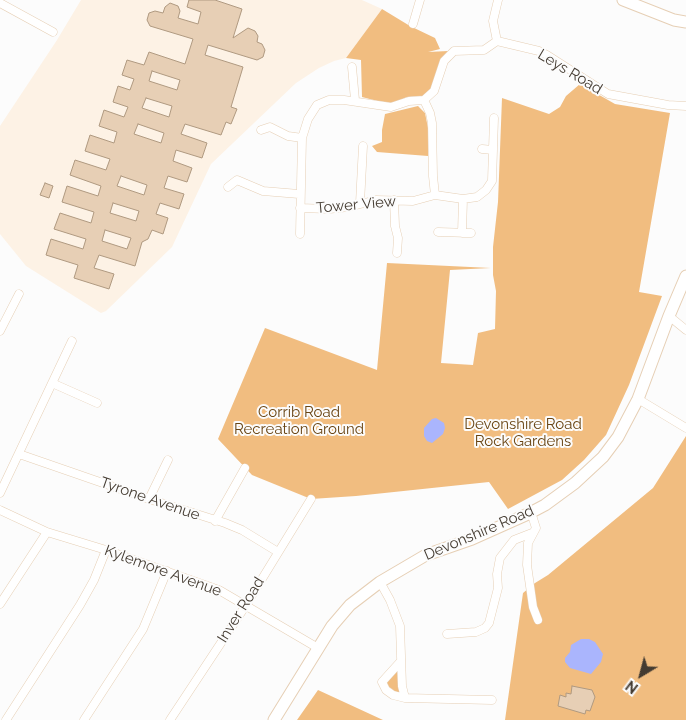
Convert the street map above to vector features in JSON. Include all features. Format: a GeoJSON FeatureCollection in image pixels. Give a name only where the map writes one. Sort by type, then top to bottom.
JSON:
{"type":"FeatureCollection","features":[{"type":"Feature","properties":{"kind":"main road"},"geometry":{"type":"LineString","coordinates":[[623,0],[656,13],[686,21]]}},
{"type":"Feature","properties":{"kind":"main road","name":"Devonshire Road"},"geometry":{"type":"LineString","coordinates":[[274,720],[332,626],[350,605],[380,582],[426,555],[472,539],[545,505],[575,483],[603,457],[618,436],[638,399],[686,276]]}},
{"type":"Feature","properties":{"kind":"street"},"geometry":{"type":"LineString","coordinates":[[413,24],[420,0]]}},
{"type":"Feature","properties":{"kind":"street"},"geometry":{"type":"LineString","coordinates":[[300,234],[302,138],[308,119],[317,105],[329,100],[354,100],[386,107],[409,101],[424,100],[434,91],[444,61],[454,51],[484,50],[497,41],[493,20],[498,0]]}},
{"type":"Feature","properties":{"kind":"street"},"geometry":{"type":"LineString","coordinates":[[0,3],[53,32]]}},
{"type":"Feature","properties":{"kind":"street","name":"Leys Road"},"geometry":{"type":"LineString","coordinates":[[497,41],[539,51],[608,94],[668,105],[686,106]]}},
{"type":"Feature","properties":{"kind":"street"},"geometry":{"type":"LineString","coordinates":[[352,67],[354,100]]}},
{"type":"Feature","properties":{"kind":"street"},"geometry":{"type":"LineString","coordinates":[[424,100],[432,123],[435,195]]}},
{"type":"Feature","properties":{"kind":"street"},"geometry":{"type":"LineString","coordinates":[[270,118],[270,127]]}},
{"type":"Feature","properties":{"kind":"street"},"geometry":{"type":"LineString","coordinates":[[462,233],[463,199],[477,197],[490,186],[492,181],[494,118]]}},
{"type":"Feature","properties":{"kind":"street"},"geometry":{"type":"LineString","coordinates":[[262,130],[270,127],[288,136],[302,138]]}},
{"type":"Feature","properties":{"kind":"street"},"geometry":{"type":"LineString","coordinates":[[360,204],[363,146]]}},
{"type":"Feature","properties":{"kind":"street"},"geometry":{"type":"LineString","coordinates":[[482,149],[493,150]]}},
{"type":"Feature","properties":{"kind":"street"},"geometry":{"type":"LineString","coordinates":[[235,170],[237,180]]}},
{"type":"Feature","properties":{"kind":"street"},"geometry":{"type":"LineString","coordinates":[[237,180],[268,192],[300,194]]}},
{"type":"Feature","properties":{"kind":"street"},"geometry":{"type":"LineString","coordinates":[[228,188],[237,180]]}},
{"type":"Feature","properties":{"kind":"street","name":"Tower View"},"geometry":{"type":"LineString","coordinates":[[300,208],[329,209],[348,207],[376,200],[414,201],[435,195],[463,199]]}},
{"type":"Feature","properties":{"kind":"street"},"geometry":{"type":"LineString","coordinates":[[394,200],[398,238],[397,253]]}},
{"type":"Feature","properties":{"kind":"street"},"geometry":{"type":"LineString","coordinates":[[438,232],[472,233]]}},
{"type":"Feature","properties":{"kind":"street"},"geometry":{"type":"LineString","coordinates":[[0,331],[19,294]]}},
{"type":"Feature","properties":{"kind":"street"},"geometry":{"type":"LineString","coordinates":[[669,316],[686,330]]}},
{"type":"Feature","properties":{"kind":"street"},"geometry":{"type":"LineString","coordinates":[[0,493],[72,341]]}},
{"type":"Feature","properties":{"kind":"street"},"geometry":{"type":"LineString","coordinates":[[52,383],[97,403]]}},
{"type":"Feature","properties":{"kind":"street"},"geometry":{"type":"LineString","coordinates":[[638,399],[686,428]]}},
{"type":"Feature","properties":{"kind":"street","name":"Tyrone Avenue"},"geometry":{"type":"LineString","coordinates":[[19,454],[242,530],[278,552]]}},
{"type":"Feature","properties":{"kind":"street"},"geometry":{"type":"LineString","coordinates":[[149,499],[168,460]]}},
{"type":"Feature","properties":{"kind":"street"},"geometry":{"type":"LineString","coordinates":[[215,521],[245,468]]}},
{"type":"Feature","properties":{"kind":"street","name":"Inver Road"},"geometry":{"type":"LineString","coordinates":[[170,720],[246,605],[311,499]]}},
{"type":"Feature","properties":{"kind":"street","name":"Kylemore Avenue"},"geometry":{"type":"LineString","coordinates":[[0,510],[47,532],[106,550],[219,590],[318,648]]}},
{"type":"Feature","properties":{"kind":"street"},"geometry":{"type":"LineString","coordinates":[[531,512],[536,528],[528,543],[527,565],[538,620]]}},
{"type":"Feature","properties":{"kind":"street"},"geometry":{"type":"LineString","coordinates":[[0,604],[47,532]]}},
{"type":"Feature","properties":{"kind":"street"},"geometry":{"type":"LineString","coordinates":[[447,634],[488,630],[498,588],[497,574],[500,558],[514,540],[532,533]]}},
{"type":"Feature","properties":{"kind":"street"},"geometry":{"type":"LineString","coordinates":[[6,720],[80,605],[94,580],[106,550]]}},
{"type":"Feature","properties":{"kind":"street"},"geometry":{"type":"LineString","coordinates":[[84,720],[143,629],[167,571]]}},
{"type":"Feature","properties":{"kind":"street"},"geometry":{"type":"LineString","coordinates":[[380,582],[390,600],[400,626],[402,686],[405,698]]}},
{"type":"Feature","properties":{"kind":"street"},"geometry":{"type":"LineString","coordinates":[[401,661],[382,682],[386,690],[393,695],[405,698],[492,700]]}},
{"type":"Feature","properties":{"kind":"shaded area"},"geometry":{"type":"Polygon","coordinates":[[[81,0],[362,0],[382,9],[346,58],[319,68],[296,83],[211,164],[172,247],[106,311],[101,313],[26,266],[0,234],[0,126],[81,0]]]}},
{"type":"Feature","properties":{"kind":"green space"},"geometry":{"type":"Polygon","coordinates":[[[382,9],[435,38],[440,49],[428,52],[448,51],[441,61],[431,90],[424,96],[407,97],[394,103],[385,103],[362,97],[361,60],[346,58],[382,9]]]}},
{"type":"Feature","properties":{"kind":"green space"},"geometry":{"type":"Polygon","coordinates":[[[580,84],[615,104],[670,113],[639,292],[662,296],[629,385],[606,435],[584,460],[562,480],[508,509],[489,482],[311,499],[252,475],[218,439],[265,328],[377,370],[387,263],[491,268],[450,270],[441,363],[473,365],[478,333],[495,329],[496,291],[493,275],[493,247],[498,202],[502,98],[549,114],[560,107],[566,96],[580,84]]]}},
{"type":"Feature","properties":{"kind":"green space"},"geometry":{"type":"Polygon","coordinates":[[[418,106],[425,113],[429,133],[428,156],[377,152],[372,146],[382,142],[385,114],[418,106]]]}},
{"type":"Feature","properties":{"kind":"green space"},"geometry":{"type":"Polygon","coordinates":[[[686,436],[686,720],[505,720],[523,593],[548,575],[653,488],[686,436]]]}},
{"type":"Feature","properties":{"kind":"green space"},"geometry":{"type":"Polygon","coordinates":[[[401,661],[405,698],[383,686],[401,661]]]}},
{"type":"Feature","properties":{"kind":"green space"},"geometry":{"type":"Polygon","coordinates":[[[318,690],[383,720],[297,720],[318,690]]]}},
{"type":"Feature","properties":{"kind":"water"},"geometry":{"type":"Polygon","coordinates":[[[436,418],[444,423],[445,428],[443,434],[432,443],[427,441],[424,436],[424,428],[432,419],[436,418]]]}},
{"type":"Feature","properties":{"kind":"water"},"geometry":{"type":"Polygon","coordinates":[[[581,639],[589,639],[595,642],[603,654],[601,662],[591,674],[570,668],[565,662],[571,645],[581,639]]]}},
{"type":"Feature","properties":{"kind":"building"},"geometry":{"type":"Polygon","coordinates":[[[189,0],[215,0],[242,9],[233,38],[248,28],[255,31],[258,36],[257,42],[262,44],[265,50],[263,57],[257,60],[208,45],[205,55],[243,67],[231,107],[237,109],[231,124],[226,122],[221,135],[185,124],[181,134],[207,143],[202,158],[176,150],[173,161],[192,168],[187,182],[168,176],[164,188],[184,194],[179,209],[160,203],[156,214],[168,218],[163,234],[152,230],[148,239],[142,242],[135,266],[99,255],[94,268],[114,274],[109,289],[74,278],[78,265],[46,255],[51,239],[83,249],[86,239],[54,229],[60,213],[91,223],[94,212],[62,202],[67,186],[98,196],[101,186],[70,175],[75,160],[106,170],[110,159],[85,151],[90,135],[114,143],[117,132],[99,126],[104,110],[124,117],[128,107],[113,102],[118,86],[130,90],[134,79],[122,75],[127,60],[144,65],[149,52],[185,64],[193,39],[150,26],[147,20],[149,13],[155,11],[163,13],[165,7],[170,3],[178,6],[180,11],[178,18],[198,24],[201,12],[187,7],[189,0]],[[152,71],[149,81],[177,90],[180,80],[152,71]],[[146,98],[142,108],[169,117],[172,106],[146,98]],[[138,124],[134,134],[161,143],[164,133],[138,124]],[[121,176],[117,186],[144,195],[147,185],[121,176]],[[113,203],[110,213],[136,221],[139,211],[113,203]],[[105,230],[102,241],[127,249],[131,238],[105,230]]]}},
{"type":"Feature","properties":{"kind":"building"},"geometry":{"type":"Polygon","coordinates":[[[45,183],[53,186],[49,198],[40,195],[45,183]]]}},
{"type":"Feature","properties":{"kind":"building"},"geometry":{"type":"Polygon","coordinates":[[[572,686],[592,690],[595,697],[590,711],[586,710],[585,714],[558,706],[560,695],[566,697],[566,693],[571,694],[572,686]]]}},
{"type":"Feature","properties":{"kind":"park label","name":"Corrib Road Recreation Ground"},"geometry":{"type":"Point","coordinates":[299,420]}},
{"type":"Feature","properties":{"kind":"park label","name":"Devonshire Road Rock Gardens"},"geometry":{"type":"Point","coordinates":[523,432]}}]}
